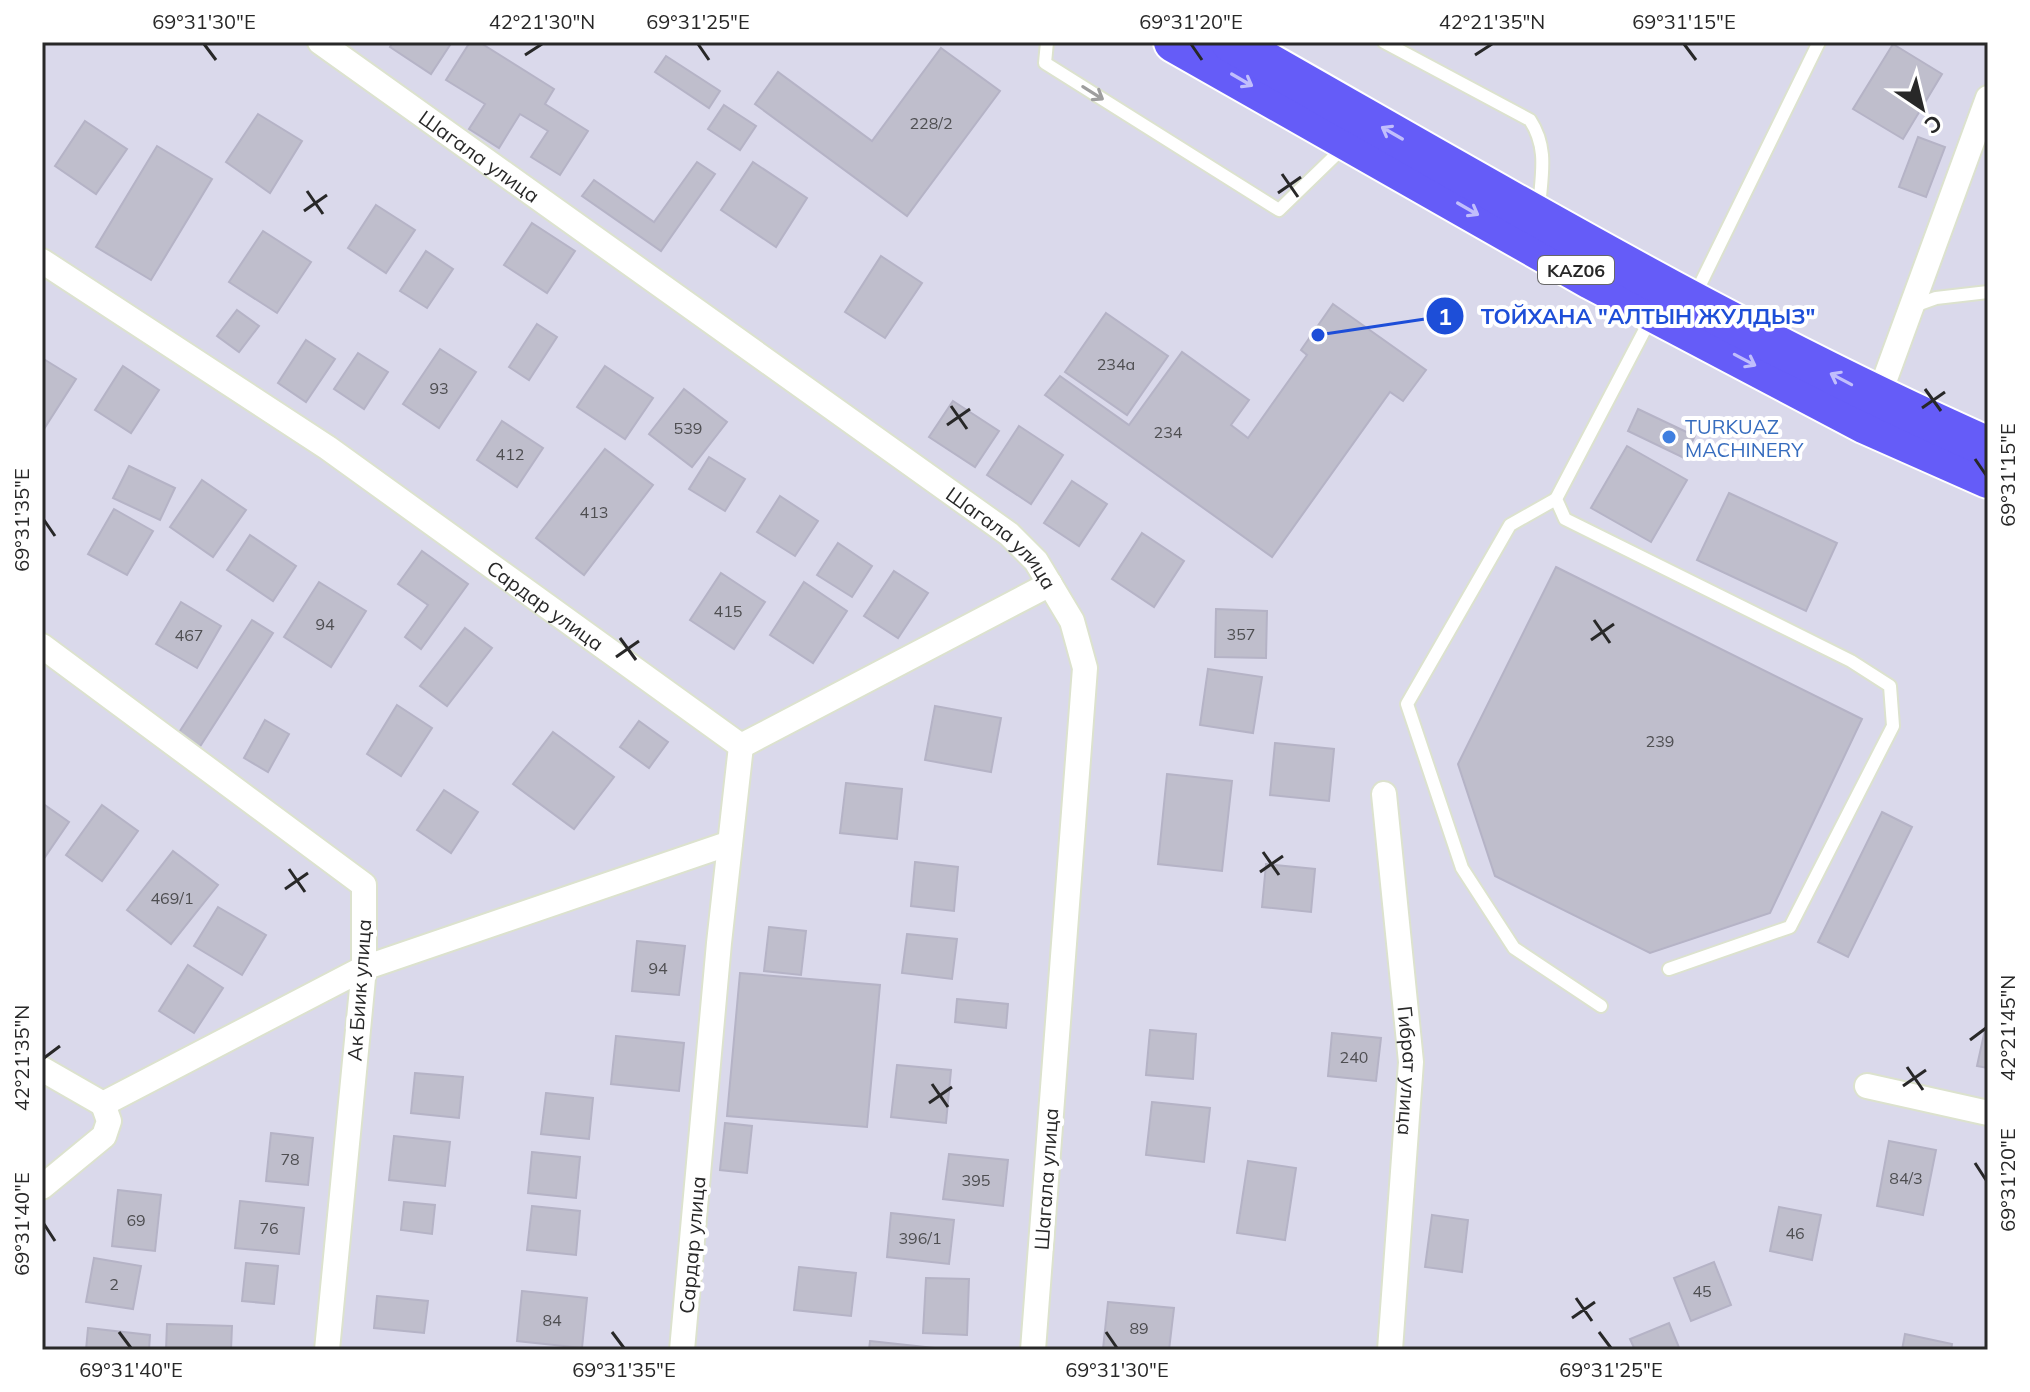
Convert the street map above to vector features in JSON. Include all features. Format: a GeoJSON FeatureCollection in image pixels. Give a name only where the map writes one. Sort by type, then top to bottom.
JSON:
{"type":"FeatureCollection","features":[{"type":"Feature","properties":{"kind":"highway","name":"KАZ06"},"geometry":{"type":"LineString","coordinates":[[1174,42],[1655,312],[1866,424],[1988,478]]}},
{"type":"Feature","properties":{"kind":"highway","name":"KАZ06"},"geometry":{"type":"LineString","coordinates":[[1231,42],[1274,60],[1539,217],[1692,300],[1878,398],[1988,447]]}},
{"type":"Feature","properties":{"kind":"street","name":"Шагала улица"},"geometry":{"type":"LineString","coordinates":[[320,42],[1009,534],[1036,561],[1072,621],[1085,668],[1033,1350]]}},
{"type":"Feature","properties":{"kind":"street"},"geometry":{"type":"LineString","coordinates":[[1878,398],[1988,98]]}},
{"type":"Feature","properties":{"kind":"street","name":"Сардар улица"},"geometry":{"type":"LineString","coordinates":[[42,261],[328,448],[741,746],[682,1350]]}},
{"type":"Feature","properties":{"kind":"street"},"geometry":{"type":"LineString","coordinates":[[741,746],[1050,584]]}},
{"type":"Feature","properties":{"kind":"street","name":"Ак Биик улица"},"geometry":{"type":"LineString","coordinates":[[42,646],[364,885],[364,968],[327,1350]]}},
{"type":"Feature","properties":{"kind":"street","name":"Гибрат улица"},"geometry":{"type":"LineString","coordinates":[[1384,794],[1411,1062],[1390,1350]]}},
{"type":"Feature","properties":{"kind":"street"},"geometry":{"type":"LineString","coordinates":[[103,1104],[364,968],[730,843]]}},
{"type":"Feature","properties":{"kind":"street"},"geometry":{"type":"LineString","coordinates":[[42,1069],[103,1104],[109,1121],[104,1136],[42,1187]]}},
{"type":"Feature","properties":{"kind":"street"},"geometry":{"type":"LineString","coordinates":[[1867,1086],[1988,1113]]}},
{"type":"Feature","properties":{"kind":"lane"},"geometry":{"type":"LineString","coordinates":[[1047,42],[1045,63],[1279,210],[1349,141]]}},
{"type":"Feature","properties":{"kind":"lane"},"geometry":{"type":"LineString","coordinates":[[1384,42],[1530,120],[1540,135],[1543,151],[1539,217]]}},
{"type":"Feature","properties":{"kind":"lane"},"geometry":{"type":"LineString","coordinates":[[1692,300],[1819,42]]}},
{"type":"Feature","properties":{"kind":"lane"},"geometry":{"type":"LineString","coordinates":[[1911,307],[1948,296],[1988,292]]}},
{"type":"Feature","properties":{"kind":"lane"},"geometry":{"type":"LineString","coordinates":[[1601,1006],[1514,948],[1462,868],[1407,704],[1510,525],[1556,499],[1655,312]]}},
{"type":"Feature","properties":{"kind":"lane"},"geometry":{"type":"LineString","coordinates":[[1556,499],[1565,519],[1851,661],[1890,686],[1893,726],[1790,927],[1669,969]]}},
{"type":"Feature","properties":{"kind":"building"},"geometry":{"type":"Polygon","coordinates":[[[393,42],[452,42],[431,74],[390,47],[393,42]]]}},
{"type":"Feature","properties":{"kind":"building"},"geometry":{"type":"Polygon","coordinates":[[[470,42],[479,42],[554,89],[545,104],[588,131],[560,175],[531,157],[548,131],[520,114],[499,148],[469,129],[485,104],[446,80],[470,42]]]}},
{"type":"Feature","properties":{"kind":"building"},"geometry":{"type":"Polygon","coordinates":[[[1893,44],[1942,74],[1903,139],[1853,109],[1893,44]]]}},
{"type":"Feature","properties":{"kind":"building"},"geometry":{"type":"Polygon","coordinates":[[[941,48],[1000,91],[907,216],[755,104],[778,72],[872,141],[941,48]]]}},
{"type":"Feature","properties":{"kind":"building"},"geometry":{"type":"Polygon","coordinates":[[[666,56],[720,91],[709,108],[655,72],[666,56]]]}},
{"type":"Feature","properties":{"kind":"building"},"geometry":{"type":"Polygon","coordinates":[[[724,105],[756,126],[740,150],[708,129],[724,105]]]}},
{"type":"Feature","properties":{"kind":"building"},"geometry":{"type":"Polygon","coordinates":[[[258,114],[302,141],[270,193],[226,162],[258,114]]]}},
{"type":"Feature","properties":{"kind":"building"},"geometry":{"type":"Polygon","coordinates":[[[85,121],[127,149],[96,194],[55,166],[85,121]]]}},
{"type":"Feature","properties":{"kind":"building"},"geometry":{"type":"Polygon","coordinates":[[[1918,137],[1945,147],[1926,197],[1899,187],[1918,137]]]}},
{"type":"Feature","properties":{"kind":"building"},"geometry":{"type":"Polygon","coordinates":[[[157,146],[212,179],[151,280],[96,247],[157,146]]]}},
{"type":"Feature","properties":{"kind":"building"},"geometry":{"type":"Polygon","coordinates":[[[697,162],[715,174],[661,251],[582,196],[594,180],[654,222],[697,162]]]}},
{"type":"Feature","properties":{"kind":"building"},"geometry":{"type":"Polygon","coordinates":[[[753,162],[807,198],[776,247],[721,210],[753,162]]]}},
{"type":"Feature","properties":{"kind":"building"},"geometry":{"type":"Polygon","coordinates":[[[376,205],[415,230],[386,273],[348,248],[376,205]]]}},
{"type":"Feature","properties":{"kind":"building"},"geometry":{"type":"Polygon","coordinates":[[[532,223],[575,251],[547,293],[504,265],[532,223]]]}},
{"type":"Feature","properties":{"kind":"building"},"geometry":{"type":"Polygon","coordinates":[[[263,231],[311,262],[277,313],[229,282],[263,231]]]}},
{"type":"Feature","properties":{"kind":"building"},"geometry":{"type":"Polygon","coordinates":[[[426,251],[453,269],[427,308],[400,291],[426,251]]]}},
{"type":"Feature","properties":{"kind":"building"},"geometry":{"type":"Polygon","coordinates":[[[881,256],[922,283],[885,338],[845,312],[881,256]]]}},
{"type":"Feature","properties":{"kind":"building"},"geometry":{"type":"Polygon","coordinates":[[[1333,304],[1426,370],[1403,401],[1390,392],[1272,557],[1045,395],[1060,376],[1129,425],[1182,352],[1249,400],[1231,425],[1248,438],[1307,355],[1301,350],[1333,304]]]}},
{"type":"Feature","properties":{"kind":"building"},"geometry":{"type":"Polygon","coordinates":[[[237,310],[259,326],[239,352],[217,336],[237,310]]]}},
{"type":"Feature","properties":{"kind":"building"},"geometry":{"type":"Polygon","coordinates":[[[1106,313],[1168,356],[1127,415],[1065,372],[1106,313]]]}},
{"type":"Feature","properties":{"kind":"building"},"geometry":{"type":"Polygon","coordinates":[[[537,324],[557,337],[529,380],[509,367],[537,324]]]}},
{"type":"Feature","properties":{"kind":"building"},"geometry":{"type":"Polygon","coordinates":[[[306,340],[335,359],[306,402],[278,383],[306,340]]]}},
{"type":"Feature","properties":{"kind":"building"},"geometry":{"type":"Polygon","coordinates":[[[440,349],[476,372],[439,428],[403,404],[440,349]]]}},
{"type":"Feature","properties":{"kind":"building"},"geometry":{"type":"Polygon","coordinates":[[[358,353],[388,372],[364,409],[334,389],[358,353]]]}},
{"type":"Feature","properties":{"kind":"building"},"geometry":{"type":"Polygon","coordinates":[[[42,358],[76,379],[42,432],[42,358]]]}},
{"type":"Feature","properties":{"kind":"building"},"geometry":{"type":"Polygon","coordinates":[[[123,366],[159,390],[131,433],[95,410],[123,366]]]}},
{"type":"Feature","properties":{"kind":"building"},"geometry":{"type":"Polygon","coordinates":[[[605,366],[653,398],[625,439],[577,407],[605,366]]]}},
{"type":"Feature","properties":{"kind":"building"},"geometry":{"type":"Polygon","coordinates":[[[684,389],[727,422],[692,467],[649,434],[684,389]]]}},
{"type":"Feature","properties":{"kind":"building"},"geometry":{"type":"Polygon","coordinates":[[[953,401],[999,431],[975,467],[929,437],[953,401]]]}},
{"type":"Feature","properties":{"kind":"building"},"geometry":{"type":"Polygon","coordinates":[[[1638,409],[1695,436],[1684,458],[1628,431],[1638,409]]]}},
{"type":"Feature","properties":{"kind":"building"},"geometry":{"type":"Polygon","coordinates":[[[502,421],[543,448],[517,487],[477,460],[502,421]]]}},
{"type":"Feature","properties":{"kind":"building"},"geometry":{"type":"Polygon","coordinates":[[[1019,426],[1063,455],[1031,504],[987,475],[1019,426]]]}},
{"type":"Feature","properties":{"kind":"building"},"geometry":{"type":"Polygon","coordinates":[[[1627,446],[1687,480],[1651,542],[1591,508],[1627,446]]]}},
{"type":"Feature","properties":{"kind":"building"},"geometry":{"type":"Polygon","coordinates":[[[605,449],[653,485],[584,575],[536,538],[605,449]]]}},
{"type":"Feature","properties":{"kind":"building"},"geometry":{"type":"Polygon","coordinates":[[[709,457],[745,479],[725,511],[689,489],[709,457]]]}},
{"type":"Feature","properties":{"kind":"building"},"geometry":{"type":"Polygon","coordinates":[[[129,466],[175,488],[160,520],[113,498],[129,466]]]}},
{"type":"Feature","properties":{"kind":"building"},"geometry":{"type":"Polygon","coordinates":[[[202,480],[246,510],[213,557],[170,527],[202,480]]]}},
{"type":"Feature","properties":{"kind":"building"},"geometry":{"type":"Polygon","coordinates":[[[1072,481],[1107,504],[1079,546],[1044,523],[1072,481]]]}},
{"type":"Feature","properties":{"kind":"building"},"geometry":{"type":"Polygon","coordinates":[[[1729,493],[1837,543],[1806,611],[1697,560],[1729,493]]]}},
{"type":"Feature","properties":{"kind":"building"},"geometry":{"type":"Polygon","coordinates":[[[780,496],[818,521],[795,556],[757,532],[780,496]]]}},
{"type":"Feature","properties":{"kind":"building"},"geometry":{"type":"Polygon","coordinates":[[[114,509],[153,531],[127,575],[88,554],[114,509]]]}},
{"type":"Feature","properties":{"kind":"building"},"geometry":{"type":"Polygon","coordinates":[[[1142,533],[1184,561],[1154,607],[1112,579],[1142,533]]]}},
{"type":"Feature","properties":{"kind":"building"},"geometry":{"type":"Polygon","coordinates":[[[250,535],[296,566],[273,601],[227,570],[250,535]]]}},
{"type":"Feature","properties":{"kind":"building"},"geometry":{"type":"Polygon","coordinates":[[[838,543],[872,566],[852,597],[817,575],[838,543]]]}},
{"type":"Feature","properties":{"kind":"building"},"geometry":{"type":"Polygon","coordinates":[[[422,551],[468,584],[421,649],[405,637],[428,605],[398,584],[422,551]]]}},
{"type":"Feature","properties":{"kind":"building"},"geometry":{"type":"Polygon","coordinates":[[[1556,567],[1862,719],[1770,913],[1650,953],[1495,876],[1458,764],[1556,567]]]}},
{"type":"Feature","properties":{"kind":"building"},"geometry":{"type":"Polygon","coordinates":[[[894,571],[928,593],[898,638],[864,616],[894,571]]]}},
{"type":"Feature","properties":{"kind":"building"},"geometry":{"type":"Polygon","coordinates":[[[721,573],[765,602],[734,649],[690,620],[721,573]]]}},
{"type":"Feature","properties":{"kind":"building"},"geometry":{"type":"Polygon","coordinates":[[[319,582],[366,611],[331,667],[284,637],[319,582]]]}},
{"type":"Feature","properties":{"kind":"building"},"geometry":{"type":"Polygon","coordinates":[[[804,582],[847,611],[813,663],[770,635],[804,582]]]}},
{"type":"Feature","properties":{"kind":"building"},"geometry":{"type":"Polygon","coordinates":[[[181,602],[221,626],[197,668],[156,644],[181,602]]]}},
{"type":"Feature","properties":{"kind":"building"},"geometry":{"type":"Polygon","coordinates":[[[1216,609],[1267,611],[1266,658],[1215,657],[1216,609]]]}},
{"type":"Feature","properties":{"kind":"building"},"geometry":{"type":"Polygon","coordinates":[[[252,620],[273,633],[199,748],[178,734],[252,620]]]}},
{"type":"Feature","properties":{"kind":"building"},"geometry":{"type":"Polygon","coordinates":[[[465,628],[492,648],[447,706],[420,686],[465,628]]]}},
{"type":"Feature","properties":{"kind":"building"},"geometry":{"type":"Polygon","coordinates":[[[1208,669],[1262,677],[1253,733],[1200,725],[1208,669]]]}},
{"type":"Feature","properties":{"kind":"building"},"geometry":{"type":"Polygon","coordinates":[[[397,705],[432,728],[401,776],[367,754],[397,705]]]}},
{"type":"Feature","properties":{"kind":"building"},"geometry":{"type":"Polygon","coordinates":[[[935,706],[1001,718],[991,772],[925,760],[935,706]]]}},
{"type":"Feature","properties":{"kind":"building"},"geometry":{"type":"Polygon","coordinates":[[[265,720],[289,734],[268,772],[244,758],[265,720]]]}},
{"type":"Feature","properties":{"kind":"building"},"geometry":{"type":"Polygon","coordinates":[[[639,721],[668,742],[649,768],[620,747],[639,721]]]}},
{"type":"Feature","properties":{"kind":"building"},"geometry":{"type":"Polygon","coordinates":[[[553,732],[614,777],[574,829],[513,784],[553,732]]]}},
{"type":"Feature","properties":{"kind":"building"},"geometry":{"type":"Polygon","coordinates":[[[1275,743],[1334,749],[1329,801],[1270,795],[1275,743]]]}},
{"type":"Feature","properties":{"kind":"building"},"geometry":{"type":"Polygon","coordinates":[[[1167,774],[1232,781],[1222,871],[1158,864],[1167,774]]]}},
{"type":"Feature","properties":{"kind":"building"},"geometry":{"type":"Polygon","coordinates":[[[846,783],[902,789],[897,839],[840,833],[846,783]]]}},
{"type":"Feature","properties":{"kind":"building"},"geometry":{"type":"Polygon","coordinates":[[[444,790],[478,812],[451,853],[417,830],[444,790]]]}},
{"type":"Feature","properties":{"kind":"building"},"geometry":{"type":"Polygon","coordinates":[[[42,803],[69,822],[45,857],[42,855],[42,803]]]}},
{"type":"Feature","properties":{"kind":"building"},"geometry":{"type":"Polygon","coordinates":[[[102,805],[138,831],[102,881],[66,855],[102,805]]]}},
{"type":"Feature","properties":{"kind":"building"},"geometry":{"type":"Polygon","coordinates":[[[1882,812],[1912,827],[1848,957],[1818,942],[1882,812]]]}},
{"type":"Feature","properties":{"kind":"building"},"geometry":{"type":"Polygon","coordinates":[[[173,851],[218,885],[171,944],[127,910],[173,851]]]}},
{"type":"Feature","properties":{"kind":"building"},"geometry":{"type":"Polygon","coordinates":[[[915,862],[958,867],[954,911],[911,906],[915,862]]]}},
{"type":"Feature","properties":{"kind":"building"},"geometry":{"type":"Polygon","coordinates":[[[1266,864],[1315,869],[1311,912],[1262,907],[1266,864]]]}},
{"type":"Feature","properties":{"kind":"building"},"geometry":{"type":"Polygon","coordinates":[[[218,907],[266,935],[242,975],[194,946],[218,907]]]}},
{"type":"Feature","properties":{"kind":"building"},"geometry":{"type":"Polygon","coordinates":[[[769,927],[806,931],[801,975],[764,971],[769,927]]]}},
{"type":"Feature","properties":{"kind":"building"},"geometry":{"type":"Polygon","coordinates":[[[907,934],[957,939],[952,979],[902,973],[907,934]]]}},
{"type":"Feature","properties":{"kind":"building"},"geometry":{"type":"Polygon","coordinates":[[[637,941],[685,946],[679,995],[632,991],[637,941]]]}},
{"type":"Feature","properties":{"kind":"building"},"geometry":{"type":"Polygon","coordinates":[[[188,965],[223,988],[194,1033],[159,1011],[188,965]]]}},
{"type":"Feature","properties":{"kind":"building"},"geometry":{"type":"Polygon","coordinates":[[[740,973],[880,985],[867,1127],[727,1116],[740,973]]]}},
{"type":"Feature","properties":{"kind":"building"},"geometry":{"type":"Polygon","coordinates":[[[957,999],[1008,1004],[1006,1028],[955,1022],[957,999]]]}},
{"type":"Feature","properties":{"kind":"building"},"geometry":{"type":"Polygon","coordinates":[[[1988,1016],[1988,1068],[1977,1066],[1988,1016]]]}},
{"type":"Feature","properties":{"kind":"building"},"geometry":{"type":"Polygon","coordinates":[[[1150,1030],[1196,1034],[1193,1079],[1146,1075],[1150,1030]]]}},
{"type":"Feature","properties":{"kind":"building"},"geometry":{"type":"Polygon","coordinates":[[[1332,1033],[1381,1038],[1376,1081],[1328,1076],[1332,1033]]]}},
{"type":"Feature","properties":{"kind":"building"},"geometry":{"type":"Polygon","coordinates":[[[616,1036],[684,1043],[679,1091],[611,1084],[616,1036]]]}},
{"type":"Feature","properties":{"kind":"building"},"geometry":{"type":"Polygon","coordinates":[[[897,1065],[951,1070],[946,1123],[891,1117],[897,1065]]]}},
{"type":"Feature","properties":{"kind":"building"},"geometry":{"type":"Polygon","coordinates":[[[415,1073],[463,1077],[459,1118],[411,1113],[415,1073]]]}},
{"type":"Feature","properties":{"kind":"building"},"geometry":{"type":"Polygon","coordinates":[[[546,1093],[593,1098],[589,1139],[541,1134],[546,1093]]]}},
{"type":"Feature","properties":{"kind":"building"},"geometry":{"type":"Polygon","coordinates":[[[1152,1102],[1210,1108],[1204,1162],[1146,1155],[1152,1102]]]}},
{"type":"Feature","properties":{"kind":"building"},"geometry":{"type":"Polygon","coordinates":[[[725,1123],[752,1126],[747,1173],[720,1170],[725,1123]]]}},
{"type":"Feature","properties":{"kind":"building"},"geometry":{"type":"Polygon","coordinates":[[[271,1133],[313,1138],[308,1185],[266,1181],[271,1133]]]}},
{"type":"Feature","properties":{"kind":"building"},"geometry":{"type":"Polygon","coordinates":[[[394,1136],[450,1142],[445,1186],[389,1180],[394,1136]]]}},
{"type":"Feature","properties":{"kind":"building"},"geometry":{"type":"Polygon","coordinates":[[[1889,1141],[1936,1150],[1923,1215],[1877,1206],[1889,1141]]]}},
{"type":"Feature","properties":{"kind":"building"},"geometry":{"type":"Polygon","coordinates":[[[532,1152],[580,1157],[576,1198],[528,1193],[532,1152]]]}},
{"type":"Feature","properties":{"kind":"building"},"geometry":{"type":"Polygon","coordinates":[[[949,1154],[1008,1160],[1003,1206],[943,1199],[949,1154]]]}},
{"type":"Feature","properties":{"kind":"building"},"geometry":{"type":"Polygon","coordinates":[[[1248,1161],[1296,1168],[1285,1240],[1237,1233],[1248,1161]]]}},
{"type":"Feature","properties":{"kind":"building"},"geometry":{"type":"Polygon","coordinates":[[[118,1190],[161,1195],[155,1251],[112,1246],[118,1190]]]}},
{"type":"Feature","properties":{"kind":"building"},"geometry":{"type":"Polygon","coordinates":[[[240,1201],[304,1208],[299,1254],[235,1248],[240,1201]]]}},
{"type":"Feature","properties":{"kind":"building"},"geometry":{"type":"Polygon","coordinates":[[[404,1202],[435,1205],[432,1234],[401,1230],[404,1202]]]}},
{"type":"Feature","properties":{"kind":"building"},"geometry":{"type":"Polygon","coordinates":[[[532,1206],[580,1211],[576,1255],[527,1250],[532,1206]]]}},
{"type":"Feature","properties":{"kind":"building"},"geometry":{"type":"Polygon","coordinates":[[[1779,1207],[1821,1215],[1812,1260],[1770,1251],[1779,1207]]]}},
{"type":"Feature","properties":{"kind":"building"},"geometry":{"type":"Polygon","coordinates":[[[891,1213],[954,1220],[949,1264],[887,1257],[891,1213]]]}},
{"type":"Feature","properties":{"kind":"building"},"geometry":{"type":"Polygon","coordinates":[[[1432,1215],[1468,1220],[1462,1272],[1425,1267],[1432,1215]]]}},
{"type":"Feature","properties":{"kind":"building"},"geometry":{"type":"Polygon","coordinates":[[[94,1258],[141,1266],[133,1309],[86,1302],[94,1258]]]}},
{"type":"Feature","properties":{"kind":"building"},"geometry":{"type":"Polygon","coordinates":[[[1714,1262],[1731,1305],[1691,1321],[1674,1278],[1714,1262]]]}},
{"type":"Feature","properties":{"kind":"building"},"geometry":{"type":"Polygon","coordinates":[[[246,1263],[278,1266],[274,1304],[242,1301],[246,1263]]]}},
{"type":"Feature","properties":{"kind":"building"},"geometry":{"type":"Polygon","coordinates":[[[799,1267],[856,1273],[851,1316],[794,1310],[799,1267]]]}},
{"type":"Feature","properties":{"kind":"building"},"geometry":{"type":"Polygon","coordinates":[[[926,1278],[969,1279],[967,1335],[923,1333],[926,1278]]]}},
{"type":"Feature","properties":{"kind":"building"},"geometry":{"type":"Polygon","coordinates":[[[522,1291],[587,1298],[582,1348],[517,1341],[522,1291]]]}},
{"type":"Feature","properties":{"kind":"building"},"geometry":{"type":"Polygon","coordinates":[[[377,1296],[428,1301],[424,1333],[374,1328],[377,1296]]]}},
{"type":"Feature","properties":{"kind":"building"},"geometry":{"type":"Polygon","coordinates":[[[1108,1302],[1174,1308],[1169,1350],[1103,1349],[1108,1302]]]}},
{"type":"Feature","properties":{"kind":"building"},"geometry":{"type":"Polygon","coordinates":[[[1669,1323],[1680,1350],[1635,1350],[1630,1339],[1669,1323]]]}},
{"type":"Feature","properties":{"kind":"building"},"geometry":{"type":"Polygon","coordinates":[[[167,1324],[232,1326],[231,1350],[166,1350],[167,1324]]]}},
{"type":"Feature","properties":{"kind":"building"},"geometry":{"type":"Polygon","coordinates":[[[88,1328],[150,1335],[149,1350],[86,1350],[88,1328]]]}},
{"type":"Feature","properties":{"kind":"building"},"geometry":{"type":"Polygon","coordinates":[[[1905,1334],[1952,1344],[1951,1350],[1902,1350],[1905,1334]]]}},
{"type":"Feature","properties":{"kind":"building"},"geometry":{"type":"Polygon","coordinates":[[[870,1341],[943,1349],[943,1350],[869,1350],[870,1341]]]}},
{"type":"Feature","properties":{"kind":"place","name":"ТОЙХАНА \"АЛТЫН ЖУЛДЫЗ\""},"geometry":{"type":"Point","coordinates":[1318,335]}},
{"type":"Feature","properties":{"kind":"place","name":"TURKUAZ MACHINERY"},"geometry":{"type":"Point","coordinates":[1669,437]}}]}
